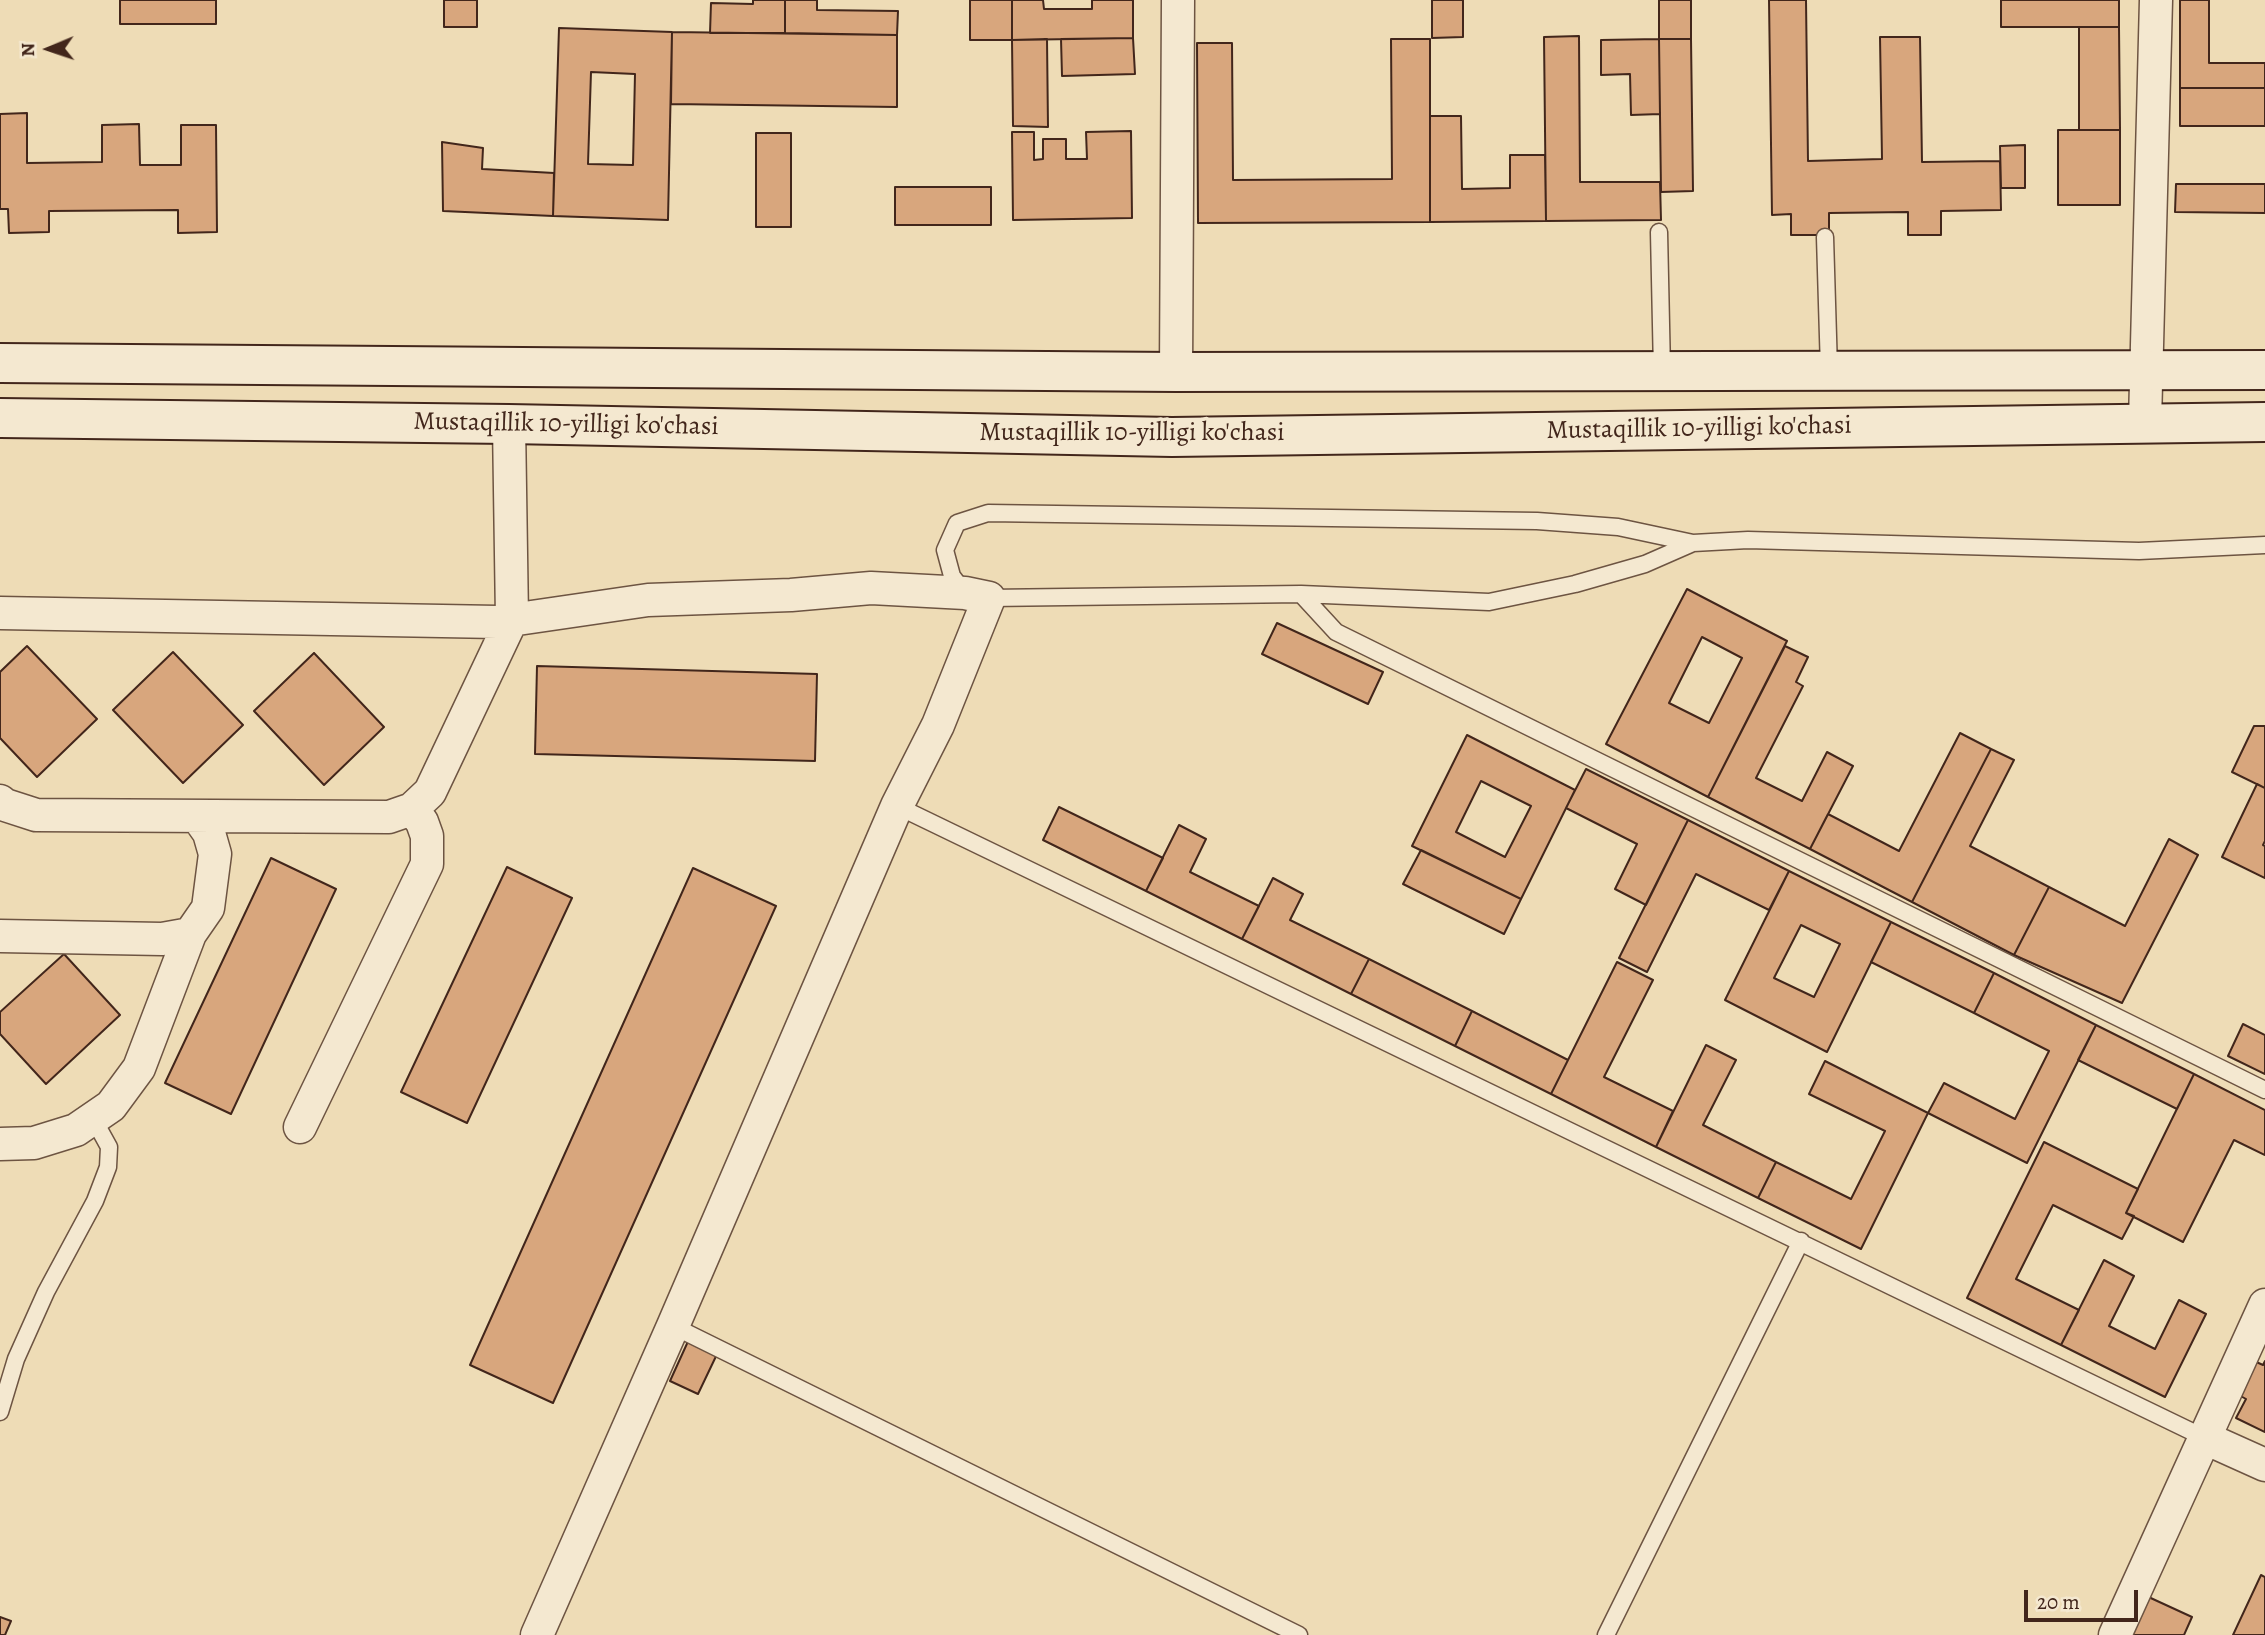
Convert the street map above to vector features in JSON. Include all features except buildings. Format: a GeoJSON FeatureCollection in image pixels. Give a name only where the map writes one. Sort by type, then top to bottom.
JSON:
{"type":"FeatureCollection","features":[{"type":"Feature","properties":{"kind":"main road"},"geometry":{"type":"LineString","coordinates":[[0,363],[1176,372],[2265,370]]}},
{"type":"Feature","properties":{"kind":"main road","name":"Mustaqillik 10-yilligi ko'chasi"},"geometry":{"type":"LineString","coordinates":[[0,418],[509,424],[1172,437],[2265,422]]}},
{"type":"Feature","properties":{"kind":"street"},"geometry":{"type":"LineString","coordinates":[[1176,372],[1178,0]]}},
{"type":"Feature","properties":{"kind":"street"},"geometry":{"type":"LineString","coordinates":[[2145,422],[2156,0]]}},
{"type":"Feature","properties":{"kind":"street"},"geometry":{"type":"LineString","coordinates":[[0,801],[36,815],[389,817],[412,809],[430,792],[512,619],[509,424]]}},
{"type":"Feature","properties":{"kind":"street"},"geometry":{"type":"LineString","coordinates":[[0,613],[497,622],[648,600],[791,595],[870,588],[977,595],[938,725],[897,806],[537,1635]]}},
{"type":"Feature","properties":{"kind":"street"},"geometry":{"type":"LineString","coordinates":[[300,1127],[427,864],[427,836],[422,822],[412,809]]}},
{"type":"Feature","properties":{"kind":"street"},"geometry":{"type":"LineString","coordinates":[[0,1144],[34,1143],[76,1130],[111,1106],[139,1068],[190,934],[208,908],[215,854],[209,834],[197,816]]}},
{"type":"Feature","properties":{"kind":"street"},"geometry":{"type":"LineString","coordinates":[[0,936],[162,939],[190,934]]}},
{"type":"Feature","properties":{"kind":"street"},"geometry":{"type":"LineString","coordinates":[[2115,1635],[2265,1305]]}},
{"type":"Feature","properties":{"kind":"street"},"geometry":{"type":"LineString","coordinates":[[2205,1438],[2265,1465]]}},
{"type":"Feature","properties":{"kind":"lane"},"geometry":{"type":"LineString","coordinates":[[1659,232],[1662,371]]}},
{"type":"Feature","properties":{"kind":"lane"},"geometry":{"type":"LineString","coordinates":[[1825,237],[1829,370]]}},
{"type":"Feature","properties":{"kind":"lane"},"geometry":{"type":"LineString","coordinates":[[1693,543],[1645,564],[1575,584],[1489,602],[1301,594],[977,595],[953,576],[945,550],[957,523],[988,513],[1537,521],[1618,527],[1693,543],[1748,540],[2139,551],[2265,545]]}},
{"type":"Feature","properties":{"kind":"lane"},"geometry":{"type":"LineString","coordinates":[[1301,594],[1336,632],[2265,1090]]}},
{"type":"Feature","properties":{"kind":"lane"},"geometry":{"type":"LineString","coordinates":[[897,806],[2205,1438]]}},
{"type":"Feature","properties":{"kind":"lane"},"geometry":{"type":"LineString","coordinates":[[0,1412],[21,1348],[46,1292],[95,1201],[108,1167],[109,1147],[93,1118]]}},
{"type":"Feature","properties":{"kind":"lane"},"geometry":{"type":"LineString","coordinates":[[1606,1635],[1801,1241]]}},
{"type":"Feature","properties":{"kind":"lane"},"geometry":{"type":"LineString","coordinates":[[673,1326],[1300,1635]]}}]}
